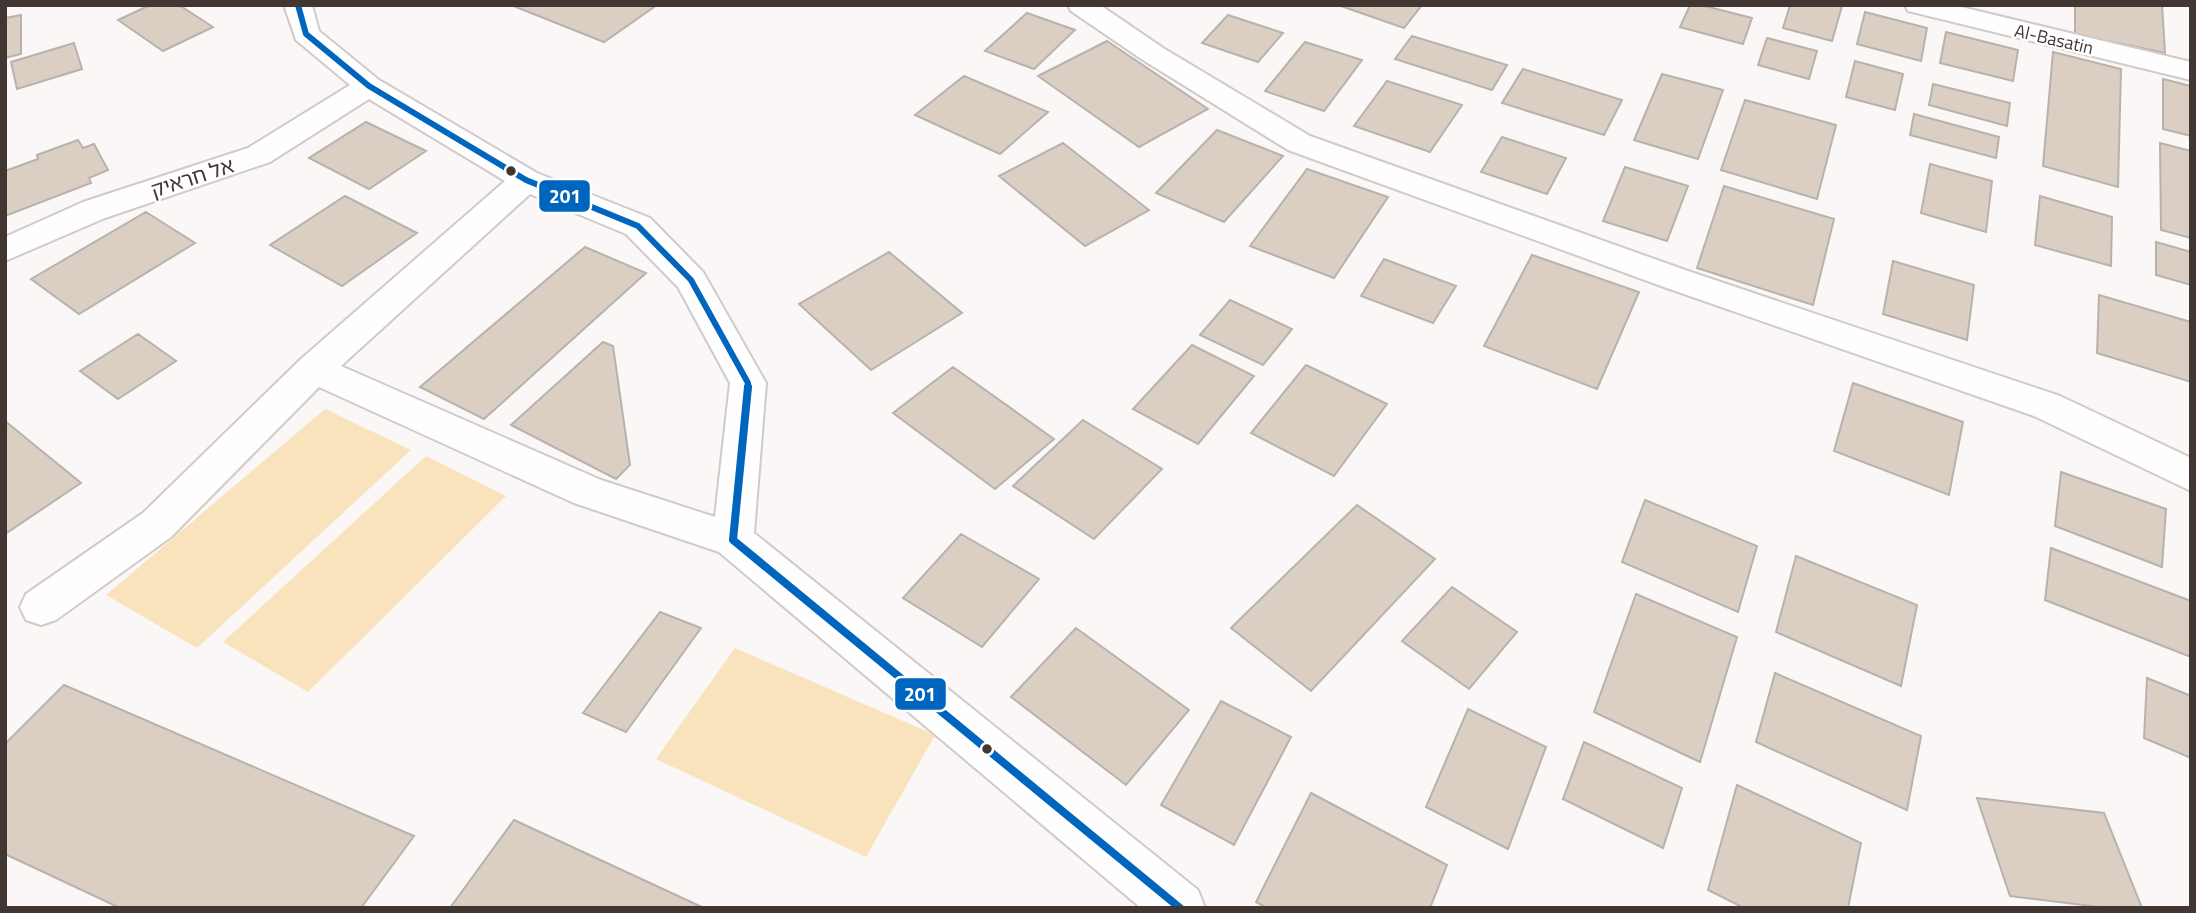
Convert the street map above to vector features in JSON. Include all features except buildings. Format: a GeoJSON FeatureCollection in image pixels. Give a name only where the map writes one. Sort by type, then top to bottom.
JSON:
{"type":"FeatureCollection","features":[{"type":"Feature","properties":{"kind":"street"},"geometry":{"type":"LineString","coordinates":[[298,5],[306,34],[369,86],[526,180],[638,226],[691,280],[748,383],[733,540]]}},
{"type":"Feature","properties":{"kind":"street"},"geometry":{"type":"LineString","coordinates":[[1081,5],[1153,54],[1299,143],[1676,279],[2047,406],[2191,476]]}},
{"type":"Feature","properties":{"kind":"street","name":"Al-Basatin"},"geometry":{"type":"LineString","coordinates":[[1918,5],[2191,71]]}},
{"type":"Feature","properties":{"kind":"street","name":"אל חראיק"},"geometry":{"type":"LineString","coordinates":[[5,250],[94,210],[259,155],[369,86]]}},
{"type":"Feature","properties":{"kind":"street"},"geometry":{"type":"LineString","coordinates":[[41,607],[156,525],[314,369],[526,180]]}},
{"type":"Feature","properties":{"kind":"street"},"geometry":{"type":"LineString","coordinates":[[314,369],[588,492],[733,540],[1180,908]]}},
{"type":"Feature","properties":{"kind":"shaded area"},"geometry":{"type":"Polygon","coordinates":[[[325,409],[411,450],[197,648],[106,595],[325,409]]]}},
{"type":"Feature","properties":{"kind":"shaded area"},"geometry":{"type":"Polygon","coordinates":[[[426,456],[506,496],[308,692],[223,642],[426,456]]]}},
{"type":"Feature","properties":{"kind":"shaded area"},"geometry":{"type":"Polygon","coordinates":[[[735,648],[935,735],[866,857],[656,759],[735,648]]]}},
{"type":"Feature","properties":{"kind":"transit line","name":"201"},"geometry":{"type":"LineString","coordinates":[[298,5],[306,34],[369,86],[526,180],[638,226],[691,280],[748,383],[733,540],[1180,908]]}}]}
